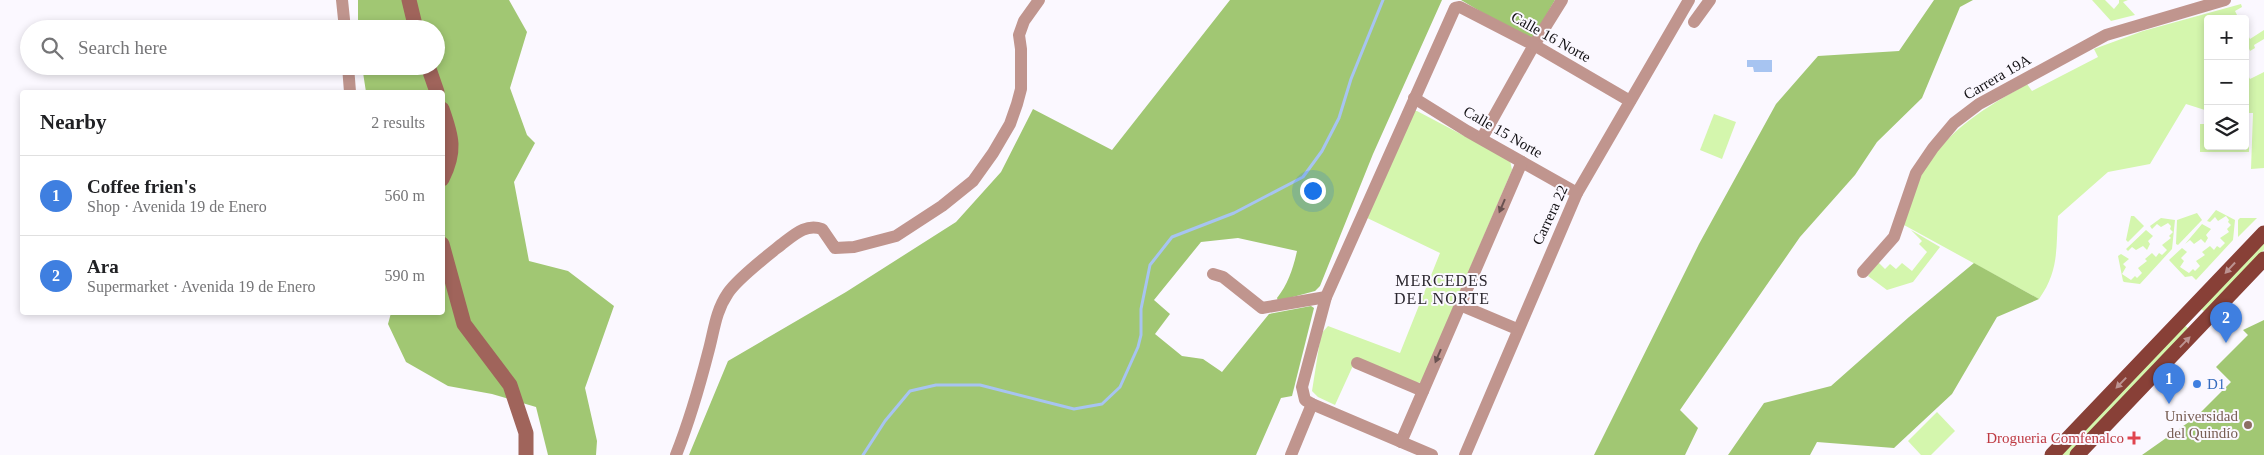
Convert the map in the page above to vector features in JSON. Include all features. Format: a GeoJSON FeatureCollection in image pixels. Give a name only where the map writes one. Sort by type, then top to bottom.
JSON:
{"type":"FeatureCollection","features":[{"type":"Feature","properties":{"kind":"main road"},"geometry":{"type":"LineString","coordinates":[[2052,455],[2264,233]]}},
{"type":"Feature","properties":{"kind":"main road"},"geometry":{"type":"LineString","coordinates":[[2077,455],[2264,259]]}},
{"type":"Feature","properties":{"kind":"street"},"geometry":{"type":"LineString","coordinates":[[342,0],[344,20]]}},
{"type":"Feature","properties":{"kind":"street"},"geometry":{"type":"LineString","coordinates":[[408,0],[414,20]]}},
{"type":"Feature","properties":{"kind":"street"},"geometry":{"type":"LineString","coordinates":[[676,455],[691,416],[709,351],[715,319],[729,292],[761,261],[796,233],[810,226],[822,229],[835,248],[854,247],[896,236],[942,206],[973,180],[993,153],[1010,124],[1021,89],[1019,34],[1024,21],[1039,0]]}},
{"type":"Feature","properties":{"kind":"street"},"geometry":{"type":"LineString","coordinates":[[1482,138],[1534,45],[1562,0]]}},
{"type":"Feature","properties":{"kind":"street","name":"Carrera 22"},"geometry":{"type":"LineString","coordinates":[[1464,455],[1577,193],[1690,0]]}},
{"type":"Feature","properties":{"kind":"street"},"geometry":{"type":"LineString","coordinates":[[1694,22],[1710,0]]}},
{"type":"Feature","properties":{"kind":"street","name":"Carrera 19A"},"geometry":{"type":"LineString","coordinates":[[1862,272],[1894,237],[1916,173],[1927,156],[1954,123],[1979,104],[2106,34],[2225,0]]}},
{"type":"Feature","properties":{"kind":"street","name":"Calle 16 Norte"},"geometry":{"type":"LineString","coordinates":[[1414,98],[1455,8],[1460,6],[1534,45],[1630,101]]}},
{"type":"Feature","properties":{"kind":"street"},"geometry":{"type":"LineString","coordinates":[[349,75],[350,90]]}},
{"type":"Feature","properties":{"kind":"street"},"geometry":{"type":"LineString","coordinates":[[431,75],[436,90]]}},
{"type":"Feature","properties":{"kind":"street"},"geometry":{"type":"LineString","coordinates":[[1414,98],[1326,297],[1302,387],[1305,400],[1312,404],[1432,455]]}},
{"type":"Feature","properties":{"kind":"street","name":"Calle 15 Norte"},"geometry":{"type":"LineString","coordinates":[[1414,98],[1467,131],[1577,193]]}},
{"type":"Feature","properties":{"kind":"street"},"geometry":{"type":"LineString","coordinates":[[445,118],[451,135],[451,161],[445,173]]}},
{"type":"Feature","properties":{"kind":"street"},"geometry":{"type":"LineString","coordinates":[[1401,442],[1522,162]]}},
{"type":"Feature","properties":{"kind":"street"},"geometry":{"type":"LineString","coordinates":[[445,255],[464,324],[510,385],[526,433],[526,455]]}},
{"type":"Feature","properties":{"kind":"street"},"geometry":{"type":"LineString","coordinates":[[1213,274],[1223,277],[1262,308],[1326,297]]}},
{"type":"Feature","properties":{"kind":"street"},"geometry":{"type":"LineString","coordinates":[[1460,305],[1517,329]]}},
{"type":"Feature","properties":{"kind":"street"},"geometry":{"type":"LineString","coordinates":[[1357,363],[1423,391]]}},
{"type":"Feature","properties":{"kind":"street"},"geometry":{"type":"LineString","coordinates":[[1291,455],[1312,404]]}},
{"type":"Feature","properties":{"kind":"green space"},"geometry":{"type":"Polygon","coordinates":[[[358,0],[509,0],[527,32],[510,88],[527,135],[535,143],[514,182],[529,261],[568,271],[614,306],[585,388],[597,441],[596,455],[548,455],[536,407],[492,394],[448,386],[406,362],[388,324],[390,315],[445,315],[445,90],[366,90],[363,75],[445,75],[445,20],[358,20],[358,0]]]}},
{"type":"Feature","properties":{"kind":"green space"},"geometry":{"type":"Polygon","coordinates":[[[1230,0],[1442,0],[1373,154],[1320,286],[1315,291],[1278,301],[1277,298],[1290,276],[1297,251],[1238,238],[1201,242],[1154,300],[1170,314],[1155,334],[1182,356],[1203,359],[1222,372],[1269,314],[1311,306],[1314,308],[1292,396],[1281,398],[1256,455],[689,455],[728,361],[846,292],[956,222],[1001,172],[1033,109],[1112,150],[1230,0]]]}},
{"type":"Feature","properties":{"kind":"green space"},"geometry":{"type":"Polygon","coordinates":[[[1461,0],[1555,0],[1533,38],[1527,39],[1461,0]]]}},
{"type":"Feature","properties":{"kind":"green space"},"geometry":{"type":"Polygon","coordinates":[[[1934,0],[1973,0],[1960,7],[1922,98],[1877,142],[1855,175],[1800,237],[1680,410],[1698,428],[1685,455],[1594,455],[1699,244],[1776,104],[1818,56],[1899,51],[1934,0]]]}},
{"type":"Feature","properties":{"kind":"green space"},"geometry":{"type":"Polygon","coordinates":[[[2092,0],[2105,0],[2114,9],[2119,0],[2128,0],[2123,2],[2135,15],[2111,21],[2092,0]]]}},
{"type":"Feature","properties":{"kind":"green space"},"geometry":{"type":"Polygon","coordinates":[[[2241,4],[2242,7],[2235,11],[2237,15],[2204,15],[2204,110],[2186,104],[2150,164],[2108,172],[2058,216],[2053,269],[2050,279],[2039,299],[1904,225],[1922,173],[1943,144],[1969,121],[2027,84],[2032,91],[2098,57],[2094,49],[2143,31],[2241,4]]]}},
{"type":"Feature","properties":{"kind":"green space"},"geometry":{"type":"Polygon","coordinates":[[[2264,30],[2264,39],[2254,45],[2255,48],[2250,51],[2249,37],[2250,39],[2264,30]]]}},
{"type":"Feature","properties":{"kind":"green space"},"geometry":{"type":"Polygon","coordinates":[[[2264,72],[2264,168],[2251,169],[2253,113],[2249,113],[2249,77],[2250,79],[2264,72]]]}},
{"type":"Feature","properties":{"kind":"green space"},"geometry":{"type":"Polygon","coordinates":[[[1403,111],[1417,111],[1510,160],[1512,170],[1421,383],[1356,359],[1335,405],[1318,397],[1312,391],[1321,334],[1328,326],[1400,353],[1440,253],[1361,215],[1403,111]]]}},
{"type":"Feature","properties":{"kind":"green space"},"geometry":{"type":"Polygon","coordinates":[[[1714,114],[1736,122],[1722,159],[1700,150],[1714,114]]]}},
{"type":"Feature","properties":{"kind":"green space"},"geometry":{"type":"Polygon","coordinates":[[[2200,124],[2204,124],[2204,150],[2249,150],[2249,152],[2200,152],[2200,124]]]}},
{"type":"Feature","properties":{"kind":"green space"},"geometry":{"type":"Polygon","coordinates":[[[2216,210],[2235,220],[2233,240],[2196,280],[2192,276],[2185,277],[2169,260],[2182,248],[2187,252],[2181,258],[2184,261],[2180,267],[2189,273],[2193,269],[2195,271],[2200,266],[2196,261],[2205,255],[2202,252],[2210,246],[2214,250],[2217,246],[2220,248],[2225,243],[2220,238],[2229,232],[2227,229],[2231,225],[2226,216],[2218,221],[2215,217],[2210,222],[2207,221],[2216,210]]]}},
{"type":"Feature","properties":{"kind":"green space"},"geometry":{"type":"Polygon","coordinates":[[[2197,213],[2202,220],[2178,245],[2176,244],[2177,220],[2197,213]]]}},
{"type":"Feature","properties":{"kind":"green space"},"geometry":{"type":"Polygon","coordinates":[[[2131,216],[2134,216],[2144,226],[2128,242],[2126,240],[2131,216]]]}},
{"type":"Feature","properties":{"kind":"green space"},"geometry":{"type":"Polygon","coordinates":[[[2161,218],[2175,220],[2172,249],[2140,284],[2124,282],[2123,281],[2118,256],[2121,254],[2129,259],[2123,264],[2126,267],[2122,274],[2131,280],[2135,276],[2137,278],[2142,273],[2138,268],[2147,261],[2145,259],[2152,253],[2156,257],[2159,253],[2162,255],[2167,250],[2162,245],[2171,238],[2169,236],[2173,232],[2170,229],[2171,226],[2168,223],[2161,227],[2157,224],[2152,229],[2150,226],[2161,218]]]}},
{"type":"Feature","properties":{"kind":"green space"},"geometry":{"type":"Polygon","coordinates":[[[2240,218],[2257,218],[2238,237],[2238,220],[2240,218]]]}},
{"type":"Feature","properties":{"kind":"green space"},"geometry":{"type":"Polygon","coordinates":[[[2202,224],[2211,229],[2206,235],[2208,238],[2205,243],[2201,239],[2194,244],[2190,240],[2185,244],[2202,224]]]}},
{"type":"Feature","properties":{"kind":"green space"},"geometry":{"type":"Polygon","coordinates":[[[1911,230],[1940,247],[1913,282],[1887,290],[1868,276],[1878,262],[1885,269],[1890,264],[1896,269],[1902,263],[1912,271],[1927,252],[1919,244],[1922,241],[1911,230]]]}},
{"type":"Feature","properties":{"kind":"green space"},"geometry":{"type":"Polygon","coordinates":[[[2146,230],[2153,236],[2148,241],[2150,244],[2147,250],[2143,246],[2136,250],[2132,247],[2128,251],[2126,249],[2146,230]]]}},
{"type":"Feature","properties":{"kind":"green space"},"geometry":{"type":"Polygon","coordinates":[[[2264,241],[2264,250],[2205,312],[2200,308],[2264,241]]]}},
{"type":"Feature","properties":{"kind":"green space"},"geometry":{"type":"Polygon","coordinates":[[[1974,263],[2039,299],[1997,317],[1952,394],[1894,448],[1817,442],[1810,455],[1728,455],[1764,403],[1831,386],[1974,263]]]}},
{"type":"Feature","properties":{"kind":"green space"},"geometry":{"type":"Polygon","coordinates":[[[2264,320],[2264,455],[2142,455],[2196,417],[2231,382],[2216,367],[2248,335],[2243,330],[2264,320]]]}},
{"type":"Feature","properties":{"kind":"green space"},"geometry":{"type":"Polygon","coordinates":[[[2183,324],[2189,329],[2070,455],[2059,455],[2183,324]]]}},
{"type":"Feature","properties":{"kind":"green space"},"geometry":{"type":"Polygon","coordinates":[[[1937,412],[1955,431],[1931,455],[1921,455],[1908,441],[1937,412]]]}},
{"type":"Feature","properties":{"kind":"water"},"geometry":{"type":"Polygon","coordinates":[[[1747,60],[1772,60],[1772,72],[1754,72],[1753,67],[1747,67],[1747,60]]]}},
{"type":"Feature","properties":{"kind":"waterway"},"geometry":{"type":"LineString","coordinates":[[863,455],[885,421],[910,391],[936,385],[980,385],[1074,409],[1102,404],[1120,387],[1138,347],[1141,335],[1141,309],[1150,265],[1172,237],[1234,213],[1303,177],[1322,151],[1339,118],[1351,79],[1383,0]]}},
{"type":"Feature","properties":{"kind":"place","name":"Ara"},"geometry":{"type":"Point","coordinates":[2226,343]}},
{"type":"Feature","properties":{"kind":"place","name":"D1"},"geometry":{"type":"Point","coordinates":[2197,384]}},
{"type":"Feature","properties":{"kind":"place","name":"Coffee frien's"},"geometry":{"type":"Point","coordinates":[2169,404]}},
{"type":"Feature","properties":{"kind":"place","name":"Universidad del Quindío"},"geometry":{"type":"Point","coordinates":[2248,425]}},
{"type":"Feature","properties":{"kind":"place","name":"Drogueria Comfenalco"},"geometry":{"type":"Point","coordinates":[2134,438]}},
{"type":"Feature","properties":{"kind":"district","name":"MERCEDES DEL NORTE"},"geometry":{"type":"Point","coordinates":[1442,289]}}]}
